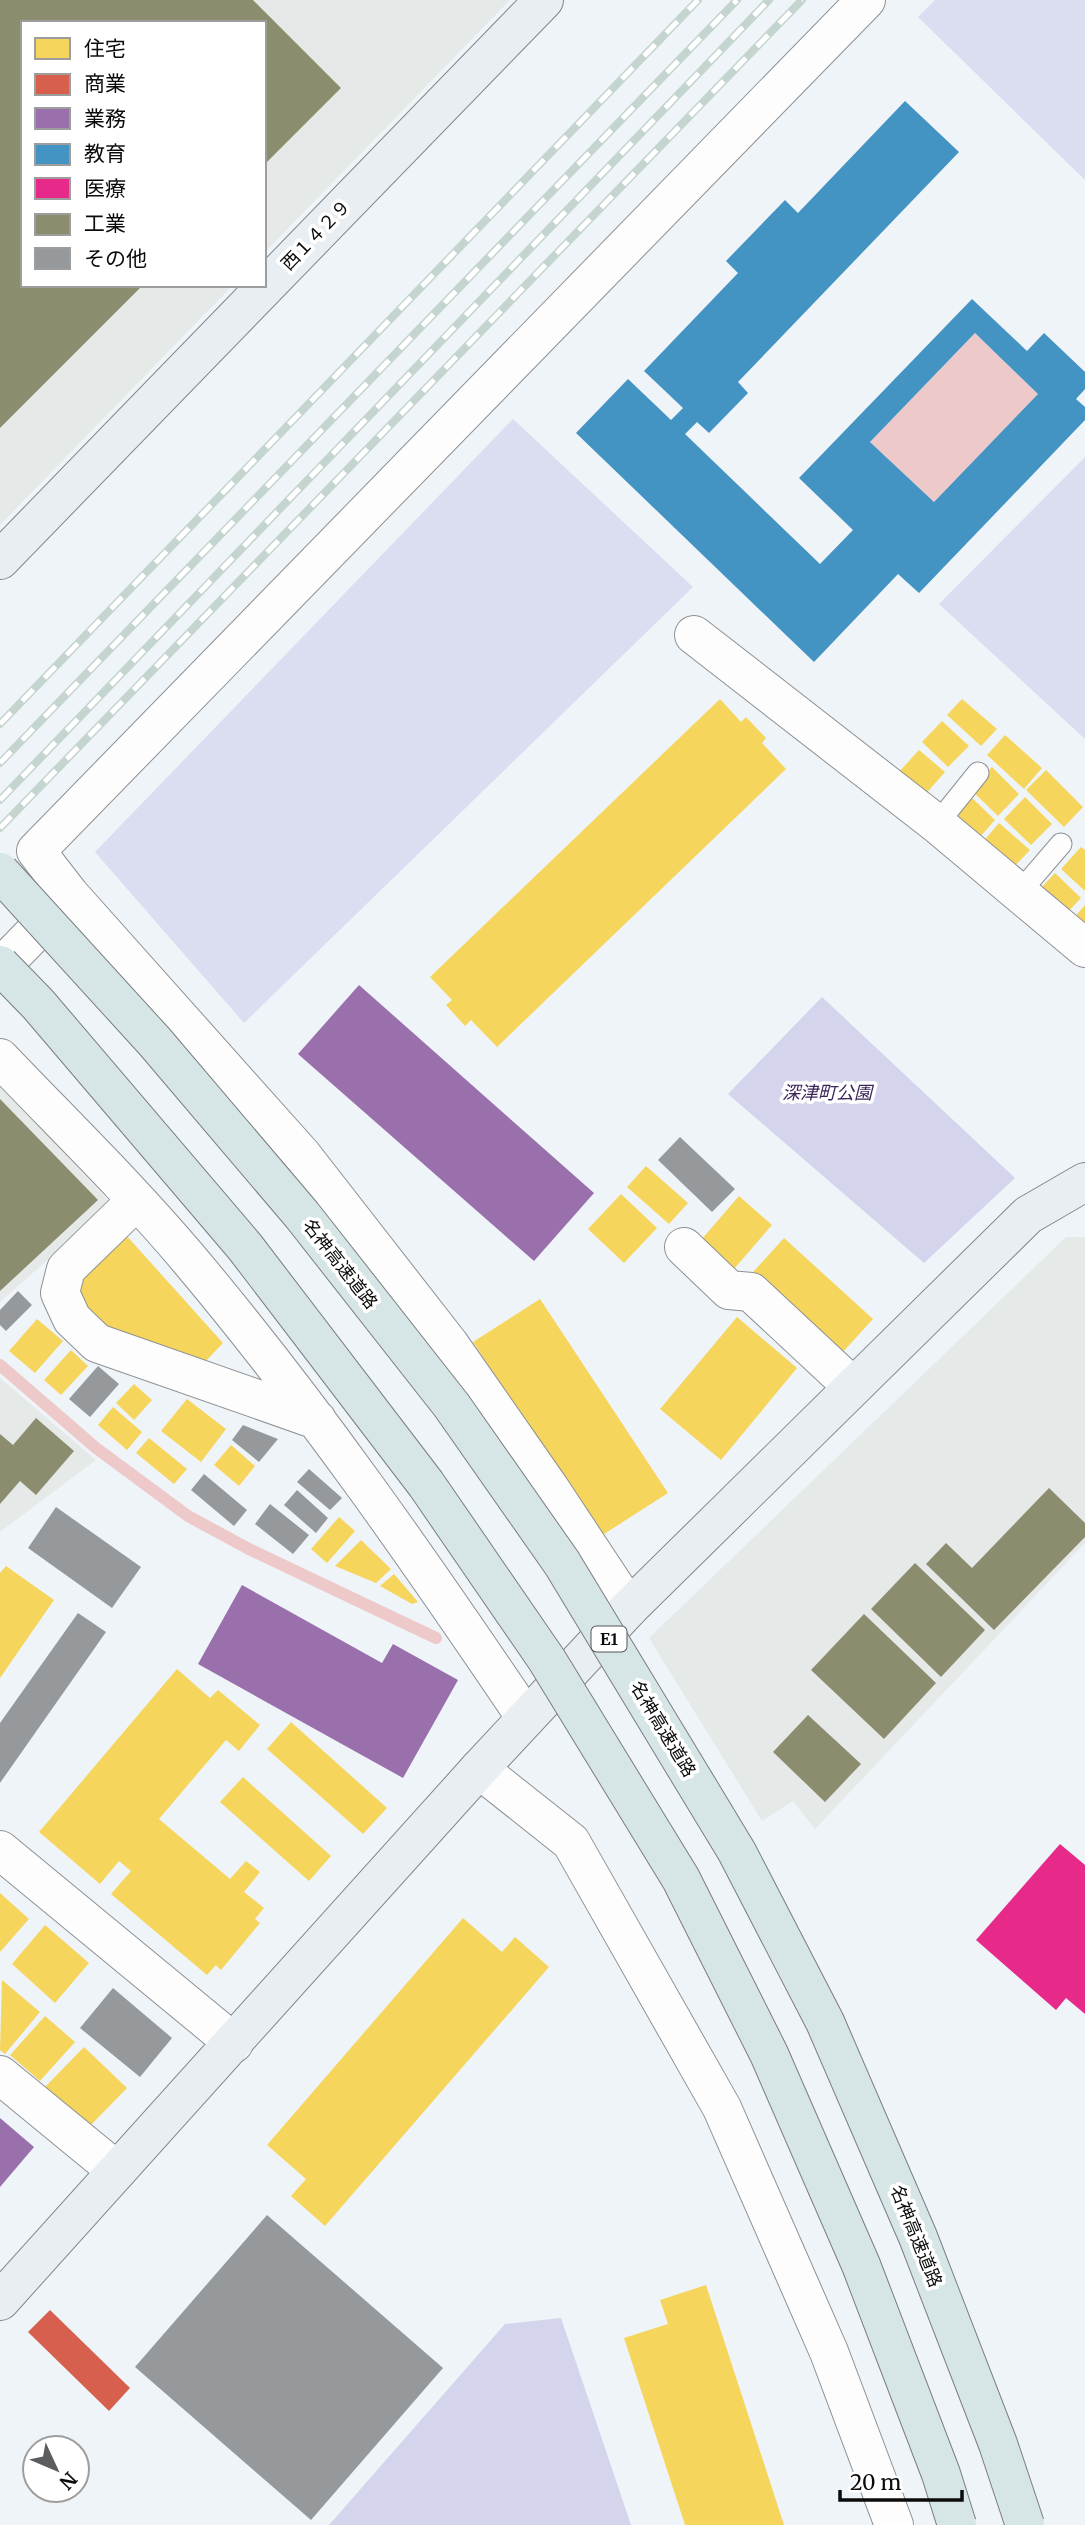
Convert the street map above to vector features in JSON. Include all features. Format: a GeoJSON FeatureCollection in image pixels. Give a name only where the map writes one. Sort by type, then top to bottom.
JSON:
{"type":"FeatureCollection","features":[{"type":"Feature","properties":{"kind":"highway","name":"名神高速道路"},"geometry":{"type":"LineString","coordinates":[[0,872],[155,1042],[302,1215],[452,1406],[562,1563],[737,1852],[825,2022],[918,2237],[998,2444],[1025,2525]]}},
{"type":"Feature","properties":{"kind":"highway"},"geometry":{"type":"LineString","coordinates":[[0,967],[38,1004],[245,1247],[425,1484],[547,1660],[681,1879],[769,2054],[861,2264],[941,2474],[957,2525]]}},
{"type":"Feature","properties":{"kind":"street","name":"西１４２９"},"geometry":{"type":"LineString","coordinates":[[266,286],[544,0]]}},
{"type":"Feature","properties":{"kind":"street"},"geometry":{"type":"LineString","coordinates":[[629,1608],[550,1487],[450,1345],[302,1155],[70,895],[36,851],[866,0]]}},
{"type":"Feature","properties":{"kind":"street","name":"西１４２９"},"geometry":{"type":"LineString","coordinates":[[0,560],[265,287]]}},
{"type":"Feature","properties":{"kind":"street"},"geometry":{"type":"LineString","coordinates":[[694,635],[937,824],[1085,948]]}},
{"type":"Feature","properties":{"kind":"street"},"geometry":{"type":"LineString","coordinates":[[0,967],[70,895]]}},
{"type":"Feature","properties":{"kind":"street"},"geometry":{"type":"LineString","coordinates":[[0,1058],[188,1258],[317,1420],[414,1553],[526,1718]]}},
{"type":"Feature","properties":{"kind":"street"},"geometry":{"type":"LineString","coordinates":[[0,2301],[479,1769],[629,1608],[1028,1215],[1085,1182]]}},
{"type":"Feature","properties":{"kind":"street"},"geometry":{"type":"LineString","coordinates":[[136,1201],[66,1269],[60,1293],[72,1319],[97,1343],[317,1420]]}},
{"type":"Feature","properties":{"kind":"street"},"geometry":{"type":"LineString","coordinates":[[684,1247],[729,1290],[751,1292],[853,1387]]}},
{"type":"Feature","properties":{"kind":"street"},"geometry":{"type":"LineString","coordinates":[[479,1769],[570,1842],[722,2108],[829,2352],[894,2525]]}},
{"type":"Feature","properties":{"kind":"street"},"geometry":{"type":"LineString","coordinates":[[0,1850],[234,2043]]}},
{"type":"Feature","properties":{"kind":"street"},"geometry":{"type":"LineString","coordinates":[[0,2075],[117,2171]]}},
{"type":"Feature","properties":{"kind":"lane"},"geometry":{"type":"LineString","coordinates":[[937,824],[978,773]]}},
{"type":"Feature","properties":{"kind":"lane"},"geometry":{"type":"LineString","coordinates":[[1018,894],[1061,844]]}},
{"type":"Feature","properties":{"kind":"shaded area"},"geometry":{"type":"Polygon","coordinates":[[[0,0],[510,0],[266,251],[266,21],[21,21],[21,287],[231,287],[0,525],[0,0]]]}},
{"type":"Feature","properties":{"kind":"shaded area"},"geometry":{"type":"Polygon","coordinates":[[[935,0],[1085,0],[1085,180],[918,17],[935,0]]]}},
{"type":"Feature","properties":{"kind":"shaded area"},"geometry":{"type":"Polygon","coordinates":[[[975,333],[1038,394],[934,502],[870,442],[975,333]]]}},
{"type":"Feature","properties":{"kind":"shaded area"},"geometry":{"type":"Polygon","coordinates":[[[513,419],[693,587],[244,1023],[95,852],[513,419]]]}},
{"type":"Feature","properties":{"kind":"shaded area"},"geometry":{"type":"Polygon","coordinates":[[[1085,457],[1085,739],[939,604],[1085,457]]]}},
{"type":"Feature","properties":{"kind":"shaded area"},"geometry":{"type":"Polygon","coordinates":[[[0,1083],[111,1204],[0,1302],[0,1083]]]}},
{"type":"Feature","properties":{"kind":"shaded area"},"geometry":{"type":"Polygon","coordinates":[[[1066,1237],[1085,1237],[1085,1543],[815,1829],[793,1801],[762,1821],[649,1638],[1066,1237]]]}},
{"type":"Feature","properties":{"kind":"shaded area"},"geometry":{"type":"Polygon","coordinates":[[[0,1378],[96,1460],[0,1532],[0,1378]]]}},
{"type":"Feature","properties":{"kind":"green space","name":"深津町公園"},"geometry":{"type":"Polygon","coordinates":[[[822,997],[1015,1178],[924,1263],[728,1094],[822,997]]]}},
{"type":"Feature","properties":{"kind":"green space"},"geometry":{"type":"Polygon","coordinates":[[[561,2318],[631,2525],[329,2525],[505,2324],[561,2318]]]}},
{"type":"Feature","properties":{"kind":"building: 住宅"},"geometry":{"type":"Polygon","coordinates":[[[720,699],[741,722],[746,717],[766,738],[762,743],[786,769],[497,1047],[471,1020],[465,1026],[446,1005],[452,1000],[430,977],[720,699]]]}},
{"type":"Feature","properties":{"kind":"building: 住宅"},"geometry":{"type":"Polygon","coordinates":[[[962,699],[997,729],[981,746],[947,715],[962,699]]]}},
{"type":"Feature","properties":{"kind":"building: 住宅"},"geometry":{"type":"Polygon","coordinates":[[[942,721],[969,746],[948,767],[922,742],[942,721]]]}},
{"type":"Feature","properties":{"kind":"building: 住宅"},"geometry":{"type":"Polygon","coordinates":[[[1005,735],[1042,768],[1024,789],[987,755],[1005,735]]]}},
{"type":"Feature","properties":{"kind":"building: 住宅"},"geometry":{"type":"Polygon","coordinates":[[[919,750],[945,772],[923,797],[897,774],[919,750]]]}},
{"type":"Feature","properties":{"kind":"building: 住宅"},"geometry":{"type":"Polygon","coordinates":[[[992,767],[1019,794],[998,816],[970,789],[992,767]]]}},
{"type":"Feature","properties":{"kind":"building: 住宅"},"geometry":{"type":"Polygon","coordinates":[[[1046,770],[1083,807],[1064,827],[1026,790],[1046,770]]]}},
{"type":"Feature","properties":{"kind":"building: 住宅"},"geometry":{"type":"Polygon","coordinates":[[[970,796],[995,820],[979,838],[953,815],[970,796]]]}},
{"type":"Feature","properties":{"kind":"building: 住宅"},"geometry":{"type":"Polygon","coordinates":[[[1025,797],[1052,824],[1031,845],[1004,819],[1025,797]]]}},
{"type":"Feature","properties":{"kind":"building: 住宅"},"geometry":{"type":"Polygon","coordinates":[[[999,823],[1030,850],[1011,870],[982,843],[999,823]]]}},
{"type":"Feature","properties":{"kind":"building: 住宅"},"geometry":{"type":"Polygon","coordinates":[[[1081,847],[1085,850],[1085,891],[1061,869],[1081,847]]]}},
{"type":"Feature","properties":{"kind":"building: 住宅"},"geometry":{"type":"Polygon","coordinates":[[[1055,873],[1081,898],[1066,914],[1039,890],[1055,873]]]}},
{"type":"Feature","properties":{"kind":"building: 住宅"},"geometry":{"type":"Polygon","coordinates":[[[1085,905],[1085,930],[1073,919],[1085,905]]]}},
{"type":"Feature","properties":{"kind":"building: 住宅"},"geometry":{"type":"Polygon","coordinates":[[[646,1166],[688,1203],[669,1224],[627,1187],[646,1166]]]}},
{"type":"Feature","properties":{"kind":"building: 住宅"},"geometry":{"type":"Polygon","coordinates":[[[621,1194],[657,1228],[624,1263],[588,1229],[621,1194]]]}},
{"type":"Feature","properties":{"kind":"building: 住宅"},"geometry":{"type":"Polygon","coordinates":[[[739,1196],[772,1225],[734,1269],[701,1240],[739,1196]]]}},
{"type":"Feature","properties":{"kind":"building: 住宅"},"geometry":{"type":"Polygon","coordinates":[[[125,1234],[223,1343],[203,1364],[111,1331],[77,1295],[83,1272],[125,1234]]]}},
{"type":"Feature","properties":{"kind":"building: 住宅"},"geometry":{"type":"Polygon","coordinates":[[[784,1238],[873,1319],[842,1353],[753,1272],[784,1238]]]}},
{"type":"Feature","properties":{"kind":"building: 住宅"},"geometry":{"type":"Polygon","coordinates":[[[540,1299],[668,1493],[601,1536],[473,1342],[540,1299]]]}},
{"type":"Feature","properties":{"kind":"building: 住宅"},"geometry":{"type":"Polygon","coordinates":[[[737,1317],[797,1368],[721,1460],[660,1409],[737,1317]]]}},
{"type":"Feature","properties":{"kind":"building: 住宅"},"geometry":{"type":"Polygon","coordinates":[[[37,1319],[63,1341],[35,1373],[9,1351],[37,1319]]]}},
{"type":"Feature","properties":{"kind":"building: 住宅"},"geometry":{"type":"Polygon","coordinates":[[[71,1350],[88,1366],[61,1395],[44,1380],[71,1350]]]}},
{"type":"Feature","properties":{"kind":"building: 住宅"},"geometry":{"type":"Polygon","coordinates":[[[134,1384],[152,1400],[134,1420],[116,1403],[134,1384]]]}},
{"type":"Feature","properties":{"kind":"building: 住宅"},"geometry":{"type":"Polygon","coordinates":[[[187,1399],[226,1429],[201,1462],[161,1431],[187,1399]]]}},
{"type":"Feature","properties":{"kind":"building: 住宅"},"geometry":{"type":"Polygon","coordinates":[[[113,1407],[142,1432],[127,1450],[98,1425],[113,1407]]]}},
{"type":"Feature","properties":{"kind":"building: 住宅"},"geometry":{"type":"Polygon","coordinates":[[[149,1438],[187,1469],[174,1484],[136,1453],[149,1438]]]}},
{"type":"Feature","properties":{"kind":"building: 住宅"},"geometry":{"type":"Polygon","coordinates":[[[231,1445],[255,1466],[239,1486],[214,1465],[231,1445]]]}},
{"type":"Feature","properties":{"kind":"building: 住宅"},"geometry":{"type":"Polygon","coordinates":[[[339,1517],[355,1531],[327,1563],[311,1549],[339,1517]]]}},
{"type":"Feature","properties":{"kind":"building: 住宅"},"geometry":{"type":"Polygon","coordinates":[[[361,1540],[391,1569],[376,1583],[335,1566],[361,1540]]]}},
{"type":"Feature","properties":{"kind":"building: 住宅"},"geometry":{"type":"Polygon","coordinates":[[[6,1566],[54,1600],[0,1678],[0,1573],[6,1566]]]}},
{"type":"Feature","properties":{"kind":"building: 住宅"},"geometry":{"type":"Polygon","coordinates":[[[394,1574],[418,1602],[412,1604],[380,1586],[394,1574]]]}},
{"type":"Feature","properties":{"kind":"building: 住宅"},"geometry":{"type":"Polygon","coordinates":[[[177,1669],[210,1698],[218,1690],[260,1725],[239,1751],[226,1740],[159,1819],[230,1879],[246,1861],[260,1872],[244,1892],[264,1908],[255,1919],[260,1923],[221,1970],[216,1965],[207,1975],[111,1894],[131,1871],[119,1861],[100,1884],[39,1832],[177,1669]]]}},
{"type":"Feature","properties":{"kind":"building: 住宅"},"geometry":{"type":"Polygon","coordinates":[[[291,1722],[387,1808],[363,1834],[267,1749],[291,1722]]]}},
{"type":"Feature","properties":{"kind":"building: 住宅"},"geometry":{"type":"Polygon","coordinates":[[[243,1777],[331,1856],[309,1881],[220,1802],[243,1777]]]}},
{"type":"Feature","properties":{"kind":"building: 住宅"},"geometry":{"type":"Polygon","coordinates":[[[0,1893],[29,1919],[0,1952],[0,1893]]]}},
{"type":"Feature","properties":{"kind":"building: 住宅"},"geometry":{"type":"Polygon","coordinates":[[[463,1918],[502,1952],[515,1937],[549,1967],[325,2226],[291,2196],[306,2179],[267,2145],[463,1918]]]}},
{"type":"Feature","properties":{"kind":"building: 住宅"},"geometry":{"type":"Polygon","coordinates":[[[45,1925],[89,1963],[55,2003],[12,1964],[45,1925]]]}},
{"type":"Feature","properties":{"kind":"building: 住宅"},"geometry":{"type":"Polygon","coordinates":[[[2,1980],[40,2012],[5,2054],[0,2050],[2,1980]]]}},
{"type":"Feature","properties":{"kind":"building: 住宅"},"geometry":{"type":"Polygon","coordinates":[[[45,2016],[75,2042],[40,2081],[10,2055],[45,2016]]]}},
{"type":"Feature","properties":{"kind":"building: 住宅"},"geometry":{"type":"Polygon","coordinates":[[[84,2047],[127,2088],[88,2128],[45,2087],[84,2047]]]}},
{"type":"Feature","properties":{"kind":"building: 住宅"},"geometry":{"type":"Polygon","coordinates":[[[706,2285],[784,2525],[685,2525],[624,2338],[668,2324],[660,2300],[706,2285]]]}},
{"type":"Feature","properties":{"kind":"building: 商業"},"geometry":{"type":"Polygon","coordinates":[[[50,2310],[130,2388],[109,2411],[28,2332],[50,2310]]]}},
{"type":"Feature","properties":{"kind":"building: 業務"},"geometry":{"type":"Polygon","coordinates":[[[359,985],[594,1193],[534,1261],[298,1054],[359,985]]]}},
{"type":"Feature","properties":{"kind":"building: 業務"},"geometry":{"type":"Polygon","coordinates":[[[242,1585],[382,1663],[393,1644],[458,1680],[403,1778],[198,1664],[242,1585]]]}},
{"type":"Feature","properties":{"kind":"building: 業務"},"geometry":{"type":"Polygon","coordinates":[[[0,2118],[34,2147],[0,2187],[0,2118]]]}},
{"type":"Feature","properties":{"kind":"building: 教育"},"geometry":{"type":"Polygon","coordinates":[[[905,101],[959,152],[738,382],[748,393],[709,433],[697,422],[685,434],[820,564],[853,530],[799,478],[972,299],[1027,351],[1044,333],[1085,372],[1085,389],[1076,399],[1085,407],[1085,420],[919,593],[898,574],[814,662],[576,433],[628,379],[671,420],[683,408],[644,371],[738,273],[726,261],[785,200],[798,213],[905,101]],[[975,333],[870,442],[934,502],[1038,394],[975,333]]]}},
{"type":"Feature","properties":{"kind":"building: 医療"},"geometry":{"type":"Polygon","coordinates":[[[1060,1844],[1085,1865],[1085,2014],[1066,1998],[1056,2010],[976,1940],[1060,1844]]]}},
{"type":"Feature","properties":{"kind":"building: 工業"},"geometry":{"type":"Polygon","coordinates":[[[0,0],[253,0],[341,88],[266,163],[266,21],[21,21],[21,287],[141,287],[0,428],[0,0]]]}},
{"type":"Feature","properties":{"kind":"building: 工業"},"geometry":{"type":"Polygon","coordinates":[[[0,1099],[98,1200],[0,1291],[0,1099]]]}},
{"type":"Feature","properties":{"kind":"building: 工業"},"geometry":{"type":"Polygon","coordinates":[[[36,1418],[74,1451],[36,1495],[20,1481],[0,1504],[0,1434],[13,1445],[36,1418]]]}},
{"type":"Feature","properties":{"kind":"building: 工業"},"geometry":{"type":"Polygon","coordinates":[[[1049,1488],[1085,1523],[1085,1537],[994,1630],[926,1564],[946,1543],[972,1568],[1049,1488]]]}},
{"type":"Feature","properties":{"kind":"building: 工業"},"geometry":{"type":"Polygon","coordinates":[[[915,1563],[985,1630],[941,1677],[871,1609],[915,1563]]]}},
{"type":"Feature","properties":{"kind":"building: 工業"},"geometry":{"type":"Polygon","coordinates":[[[864,1614],[936,1683],[884,1739],[811,1670],[864,1614]]]}},
{"type":"Feature","properties":{"kind":"building: 工業"},"geometry":{"type":"Polygon","coordinates":[[[808,1715],[861,1764],[825,1802],[773,1752],[808,1715]]]}},
{"type":"Feature","properties":{"kind":"building: その他"},"geometry":{"type":"Polygon","coordinates":[[[680,1137],[735,1189],[712,1212],[658,1160],[680,1137]]]}},
{"type":"Feature","properties":{"kind":"building: その他"},"geometry":{"type":"Polygon","coordinates":[[[18,1291],[32,1305],[6,1331],[0,1325],[0,1310],[18,1291]]]}},
{"type":"Feature","properties":{"kind":"building: その他"},"geometry":{"type":"Polygon","coordinates":[[[98,1366],[119,1384],[90,1417],[69,1399],[98,1366]]]}},
{"type":"Feature","properties":{"kind":"building: その他"},"geometry":{"type":"Polygon","coordinates":[[[243,1425],[278,1439],[259,1462],[232,1440],[243,1425]]]}},
{"type":"Feature","properties":{"kind":"building: その他"},"geometry":{"type":"Polygon","coordinates":[[[309,1469],[342,1498],[330,1510],[297,1482],[309,1469]]]}},
{"type":"Feature","properties":{"kind":"building: その他"},"geometry":{"type":"Polygon","coordinates":[[[204,1474],[247,1510],[234,1526],[191,1490],[204,1474]]]}},
{"type":"Feature","properties":{"kind":"building: その他"},"geometry":{"type":"Polygon","coordinates":[[[297,1490],[328,1518],[316,1533],[284,1505],[297,1490]]]}},
{"type":"Feature","properties":{"kind":"building: その他"},"geometry":{"type":"Polygon","coordinates":[[[270,1504],[309,1535],[293,1554],[255,1524],[270,1504]]]}},
{"type":"Feature","properties":{"kind":"building: その他"},"geometry":{"type":"Polygon","coordinates":[[[56,1507],[141,1567],[112,1608],[28,1548],[56,1507]]]}},
{"type":"Feature","properties":{"kind":"building: その他"},"geometry":{"type":"Polygon","coordinates":[[[78,1613],[106,1632],[0,1783],[0,1723],[78,1613]]]}},
{"type":"Feature","properties":{"kind":"building: その他"},"geometry":{"type":"Polygon","coordinates":[[[113,1988],[172,2038],[140,2077],[80,2028],[113,1988]]]}},
{"type":"Feature","properties":{"kind":"building: その他"},"geometry":{"type":"Polygon","coordinates":[[[267,2215],[443,2368],[311,2520],[135,2367],[267,2215]]]}},
{"type":"Feature","properties":{"kind":"waterway"},"geometry":{"type":"LineString","coordinates":[[0,1365],[96,1448],[188,1516],[249,1549],[436,1638]]}},
{"type":"Feature","properties":{"kind":"railway"},"geometry":{"type":"LineString","coordinates":[[0,724],[698,0]]}},
{"type":"Feature","properties":{"kind":"railway"},"geometry":{"type":"LineString","coordinates":[[0,763],[737,0]]}},
{"type":"Feature","properties":{"kind":"railway"},"geometry":{"type":"LineString","coordinates":[[0,800],[769,0]]}},
{"type":"Feature","properties":{"kind":"railway"},"geometry":{"type":"LineString","coordinates":[[0,828],[802,0]]}}]}
